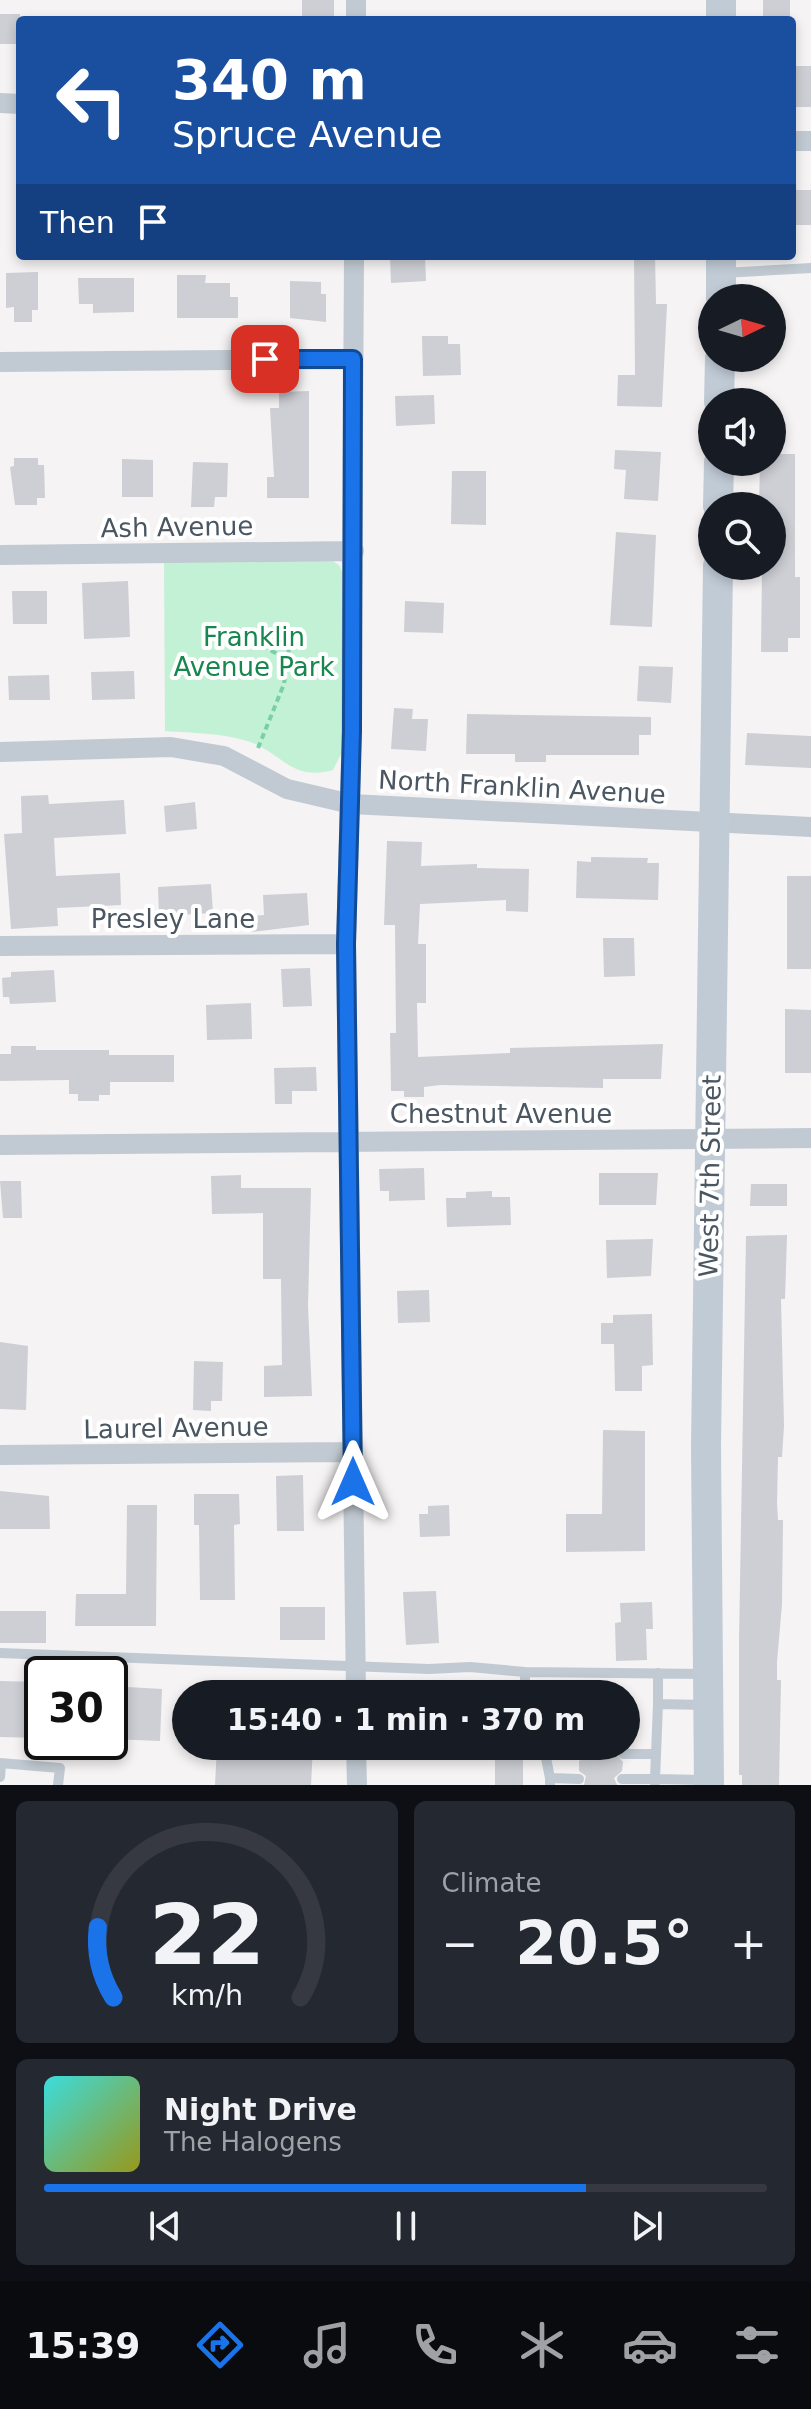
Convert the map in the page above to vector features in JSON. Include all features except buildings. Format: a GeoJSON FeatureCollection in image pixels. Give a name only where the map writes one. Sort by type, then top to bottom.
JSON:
{"type":"FeatureCollection","features":[{"type":"Feature","properties":{"kind":"street"},"geometry":{"type":"LineString","coordinates":[[354,260],[354,551],[346,944],[351,1141],[356,1680]]}},
{"type":"Feature","properties":{"kind":"street"},"geometry":{"type":"LineString","coordinates":[[0,362],[353,359]]}},
{"type":"Feature","properties":{"kind":"street","name":"Ash Avenue"},"geometry":{"type":"LineString","coordinates":[[0,555],[354,551]]}},
{"type":"Feature","properties":{"kind":"street","name":"West 7th Street"},"geometry":{"type":"LineString","coordinates":[[709,1783],[706,1446],[718,580]]}},
{"type":"Feature","properties":{"kind":"street","name":"North Franklin Avenue"},"geometry":{"type":"LineString","coordinates":[[0,752],[171,747],[224,756],[287,789],[351,804],[811,827]]}},
{"type":"Feature","properties":{"kind":"street","name":"Presley Lane"},"geometry":{"type":"LineString","coordinates":[[0,946],[346,944]]}},
{"type":"Feature","properties":{"kind":"street","name":"Chestnut Avenue"},"geometry":{"type":"LineString","coordinates":[[0,1145],[811,1138]]}},
{"type":"Feature","properties":{"kind":"street","name":"Laurel Avenue"},"geometry":{"type":"LineString","coordinates":[[0,1455],[353,1452]]}},
{"type":"Feature","properties":{"kind":"street"},"geometry":{"type":"LineString","coordinates":[[356,1760],[357,1785]]}},
{"type":"Feature","properties":{"kind":"lane"},"geometry":{"type":"LineString","coordinates":[[721,276],[811,268]]}},
{"type":"Feature","properties":{"kind":"lane"},"geometry":{"type":"LineString","coordinates":[[0,1653],[525,1672],[708,1674]]}},
{"type":"Feature","properties":{"kind":"lane"},"geometry":{"type":"LineString","coordinates":[[525,1672],[525,1680]]}},
{"type":"Feature","properties":{"kind":"lane"},"geometry":{"type":"LineString","coordinates":[[655,1782],[658,1673]]}},
{"type":"Feature","properties":{"kind":"lane"},"geometry":{"type":"LineString","coordinates":[[658,1704],[708,1705]]}},
{"type":"Feature","properties":{"kind":"lane"},"geometry":{"type":"LineString","coordinates":[[640,1754],[656,1754]]}},
{"type":"Feature","properties":{"kind":"lane"},"geometry":{"type":"LineString","coordinates":[[546,1760],[550,1782],[579,1779]]}},
{"type":"Feature","properties":{"kind":"lane"},"geometry":{"type":"LineString","coordinates":[[0,1777],[1,1764],[60,1768],[58,1785]]}},
{"type":"Feature","properties":{"kind":"lane"},"geometry":{"type":"LineString","coordinates":[[622,1779],[709,1783]]}},
{"type":"Feature","properties":{"kind":"path"},"geometry":{"type":"LineString","coordinates":[[258,748],[288,669],[292,627],[284,639],[263,646],[279,655],[288,669]]}},
{"type":"Feature","properties":{"kind":"green space","name":"Franklin Avenue Park"},"geometry":{"type":"Polygon","coordinates":[[[331,560],[339,565],[343,574],[341,754],[333,770],[319,773],[297,769],[259,746],[237,738],[165,731],[164,561],[331,560]]]}},
{"type":"Feature","properties":{"kind":"route"},"geometry":{"type":"LineString","coordinates":[[265,359],[353,359],[352,731],[346,944],[351,1141],[353,1482]]}}]}
